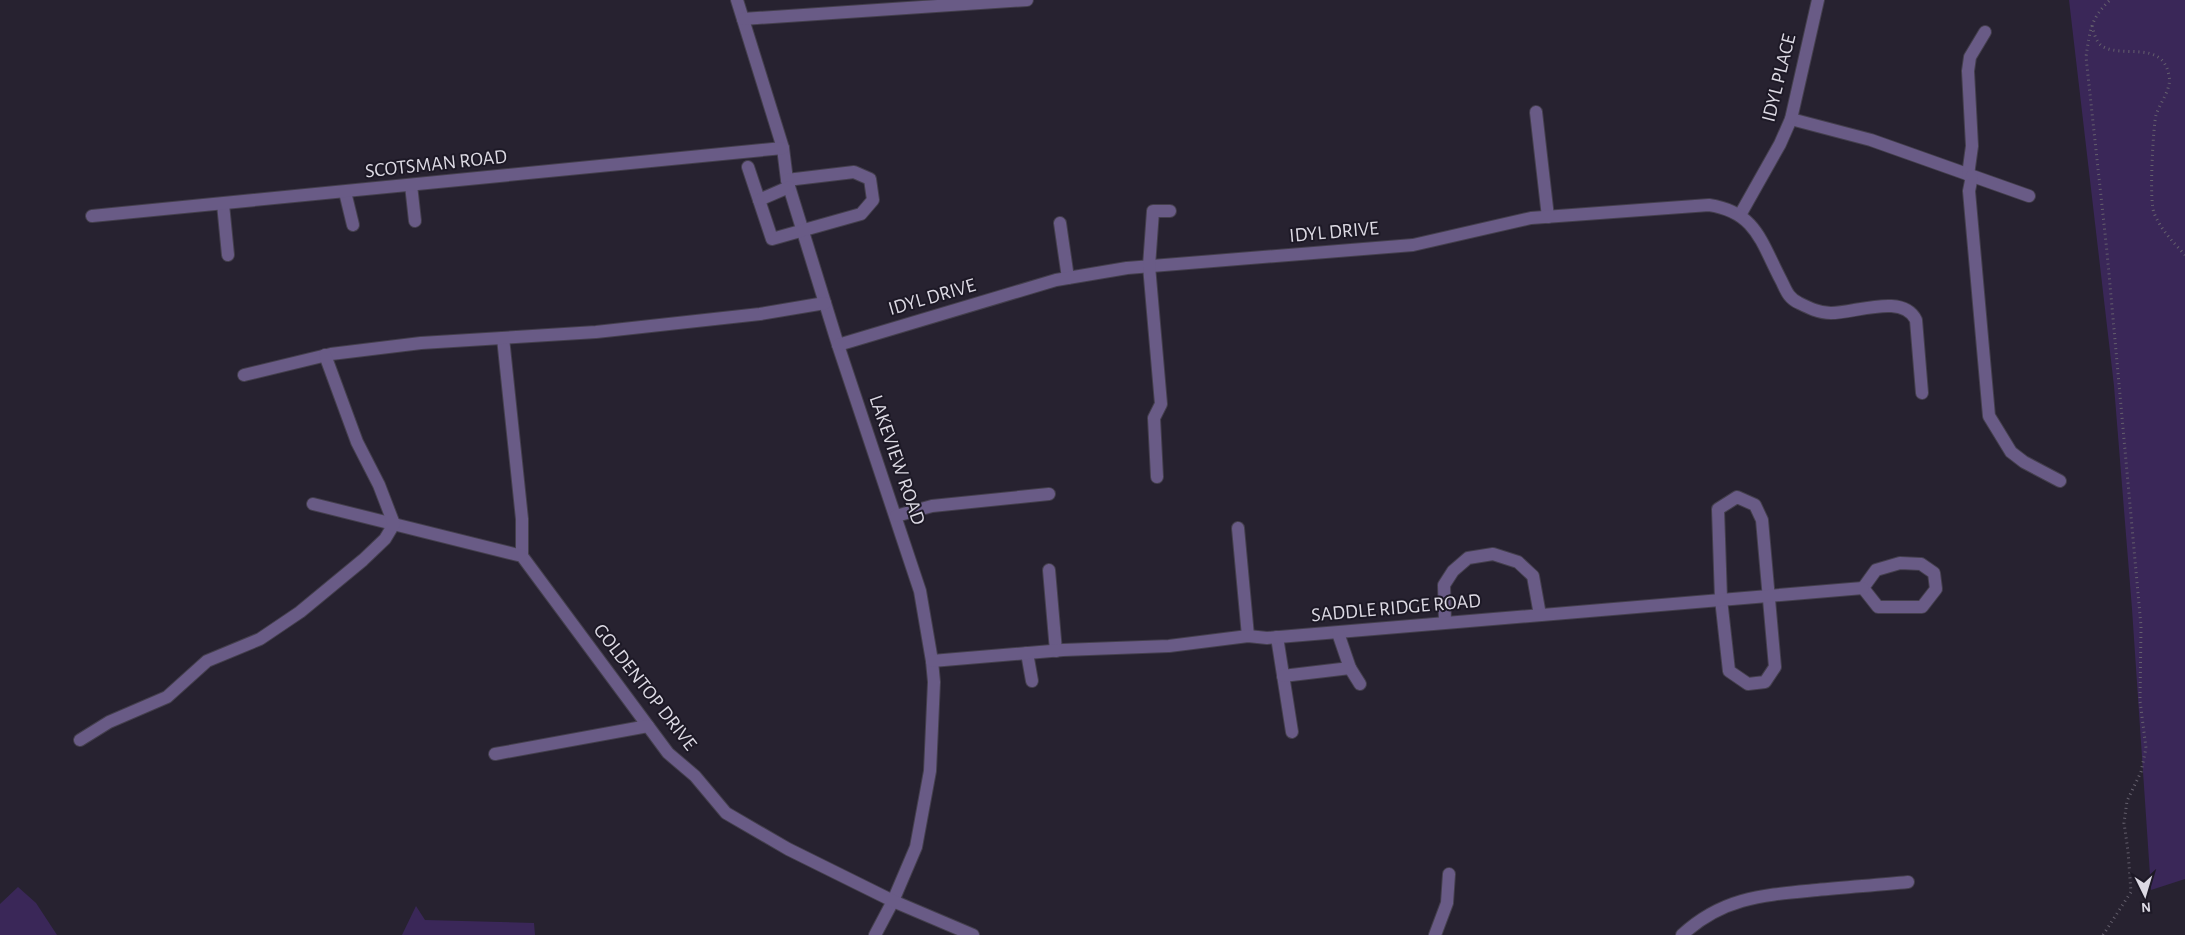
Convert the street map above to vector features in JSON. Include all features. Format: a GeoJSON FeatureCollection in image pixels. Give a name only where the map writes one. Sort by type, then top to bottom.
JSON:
{"type":"FeatureCollection","features":[{"type":"Feature","properties":{"kind":"street","name":"LAKEVIEW ROAD"},"geometry":{"type":"LineString","coordinates":[[737,0],[783,148],[788,184],[802,231],[920,591],[932,661],[934,682],[930,771],[916,847],[894,901],[875,935]]}},
{"type":"Feature","properties":{"kind":"street"},"geometry":{"type":"LineString","coordinates":[[743,19],[1027,0]]}},
{"type":"Feature","properties":{"kind":"street","name":"IDYL PLACE"},"geometry":{"type":"LineString","coordinates":[[1740,214],[1780,144],[1791,119],[1818,0]]}},
{"type":"Feature","properties":{"kind":"street"},"geometry":{"type":"LineString","coordinates":[[1985,32],[1970,57],[1968,72],[1972,146],[1969,191],[1989,416],[2011,452],[2024,462],[2060,481]]}},
{"type":"Feature","properties":{"kind":"street"},"geometry":{"type":"LineString","coordinates":[[1536,112],[1548,216]]}},
{"type":"Feature","properties":{"kind":"street"},"geometry":{"type":"LineString","coordinates":[[1791,119],[1871,140],[2029,196]]}},
{"type":"Feature","properties":{"kind":"street","name":"SCOTSMAN ROAD"},"geometry":{"type":"LineString","coordinates":[[92,216],[783,148]]}},
{"type":"Feature","properties":{"kind":"street"},"geometry":{"type":"LineString","coordinates":[[748,167],[759,200],[772,239],[861,214],[873,200],[870,179],[854,172],[788,184],[759,200]]}},
{"type":"Feature","properties":{"kind":"street"},"geometry":{"type":"LineString","coordinates":[[411,185],[415,221]]}},
{"type":"Feature","properties":{"kind":"street"},"geometry":{"type":"LineString","coordinates":[[345,192],[353,226]]}},
{"type":"Feature","properties":{"kind":"street"},"geometry":{"type":"LineString","coordinates":[[223,204],[228,255]]}},
{"type":"Feature","properties":{"kind":"street","name":"IDYL DRIVE"},"geometry":{"type":"LineString","coordinates":[[838,344],[1068,278],[1127,268],[1413,245],[1531,218],[1548,216],[1698,205],[1721,207],[1740,214]]}},
{"type":"Feature","properties":{"kind":"street"},"geometry":{"type":"LineString","coordinates":[[1157,477],[1154,418],[1161,404],[1149,266],[1153,211],[1170,211]]}},
{"type":"Feature","properties":{"kind":"street"},"geometry":{"type":"LineString","coordinates":[[1740,214],[1756,233],[1790,299],[1816,311],[1831,313],[1893,306],[1905,308],[1912,312],[1916,320],[1922,393]]}},
{"type":"Feature","properties":{"kind":"street"},"geometry":{"type":"LineString","coordinates":[[1060,223],[1068,278]]}},
{"type":"Feature","properties":{"kind":"street"},"geometry":{"type":"LineString","coordinates":[[244,375],[325,355],[421,343],[596,332],[760,314],[825,303]]}},
{"type":"Feature","properties":{"kind":"street"},"geometry":{"type":"LineString","coordinates":[[313,504],[522,556],[522,519],[503,338]]}},
{"type":"Feature","properties":{"kind":"street"},"geometry":{"type":"LineString","coordinates":[[325,355],[357,442],[379,484],[394,524]]}},
{"type":"Feature","properties":{"kind":"street"},"geometry":{"type":"LineString","coordinates":[[896,516],[939,505],[1049,494]]}},
{"type":"Feature","properties":{"kind":"street"},"geometry":{"type":"LineString","coordinates":[[1737,497],[1755,505],[1762,520],[1770,595],[1775,667],[1765,682],[1748,684],[1729,671],[1721,599],[1718,509],[1737,497]]}},
{"type":"Feature","properties":{"kind":"street"},"geometry":{"type":"LineString","coordinates":[[80,740],[109,722],[167,697],[206,660],[260,639],[300,612],[363,560],[385,539],[394,524]]}},
{"type":"Feature","properties":{"kind":"street"},"geometry":{"type":"LineString","coordinates":[[1238,528],[1248,636]]}},
{"type":"Feature","properties":{"kind":"street"},"geometry":{"type":"LineString","coordinates":[[1445,622],[1444,585],[1453,571],[1468,558],[1493,554],[1518,562],[1533,576],[1540,615]]}},
{"type":"Feature","properties":{"kind":"street","name":"GOLDENTOP DRIVE"},"geometry":{"type":"LineString","coordinates":[[522,556],[668,753],[695,776],[726,813],[788,849],[894,901],[973,935]]}},
{"type":"Feature","properties":{"kind":"street"},"geometry":{"type":"LineString","coordinates":[[1900,562],[1921,564],[1934,573],[1936,590],[1922,607],[1878,607],[1863,588],[1876,570],[1900,562]]}},
{"type":"Feature","properties":{"kind":"street"},"geometry":{"type":"LineString","coordinates":[[1049,570],[1056,651]]}},
{"type":"Feature","properties":{"kind":"street","name":"SADDLE RIDGE ROAD"},"geometry":{"type":"LineString","coordinates":[[932,661],[1056,651],[1170,646],[1248,636],[1276,637],[1863,588]]}},
{"type":"Feature","properties":{"kind":"street"},"geometry":{"type":"LineString","coordinates":[[1338,632],[1350,668],[1360,684]]}},
{"type":"Feature","properties":{"kind":"street"},"geometry":{"type":"LineString","coordinates":[[1276,637],[1292,732]]}},
{"type":"Feature","properties":{"kind":"street"},"geometry":{"type":"LineString","coordinates":[[1027,653],[1032,681]]}},
{"type":"Feature","properties":{"kind":"street"},"geometry":{"type":"LineString","coordinates":[[1283,676],[1350,668]]}},
{"type":"Feature","properties":{"kind":"street"},"geometry":{"type":"LineString","coordinates":[[495,754],[648,726]]}},
{"type":"Feature","properties":{"kind":"street"},"geometry":{"type":"LineString","coordinates":[[1436,935],[1446,903],[1450,874]]}},
{"type":"Feature","properties":{"kind":"street"},"geometry":{"type":"LineString","coordinates":[[1682,935],[1703,918],[1717,910],[1748,898],[1908,882]]}},
{"type":"Feature","properties":{"kind":"path"},"geometry":{"type":"LineString","coordinates":[[2103,935],[2131,892],[2124,823],[2128,801],[2141,772],[2146,748],[2140,702],[2141,626],[2108,252],[2086,57],[2092,26],[2097,13],[2110,0]]}},
{"type":"Feature","properties":{"kind":"path"},"geometry":{"type":"LineString","coordinates":[[2092,26],[2095,38],[2101,46],[2112,50],[2144,52],[2155,55],[2164,64],[2170,75],[2170,85],[2160,102],[2154,124],[2151,189],[2153,210],[2161,228],[2185,256]]}},
{"type":"Feature","properties":{"kind":"shaded area"},"geometry":{"type":"Polygon","coordinates":[[[2069,0],[2185,0],[2185,879],[2151,890],[2132,609],[2114,386],[2069,0]]]}},
{"type":"Feature","properties":{"kind":"shaded area"},"geometry":{"type":"Polygon","coordinates":[[[18,887],[36,903],[57,935],[0,935],[0,904],[18,887]]]}},
{"type":"Feature","properties":{"kind":"shaded area"},"geometry":{"type":"Polygon","coordinates":[[[416,906],[425,920],[534,923],[535,935],[402,935],[416,906]]]}}]}
